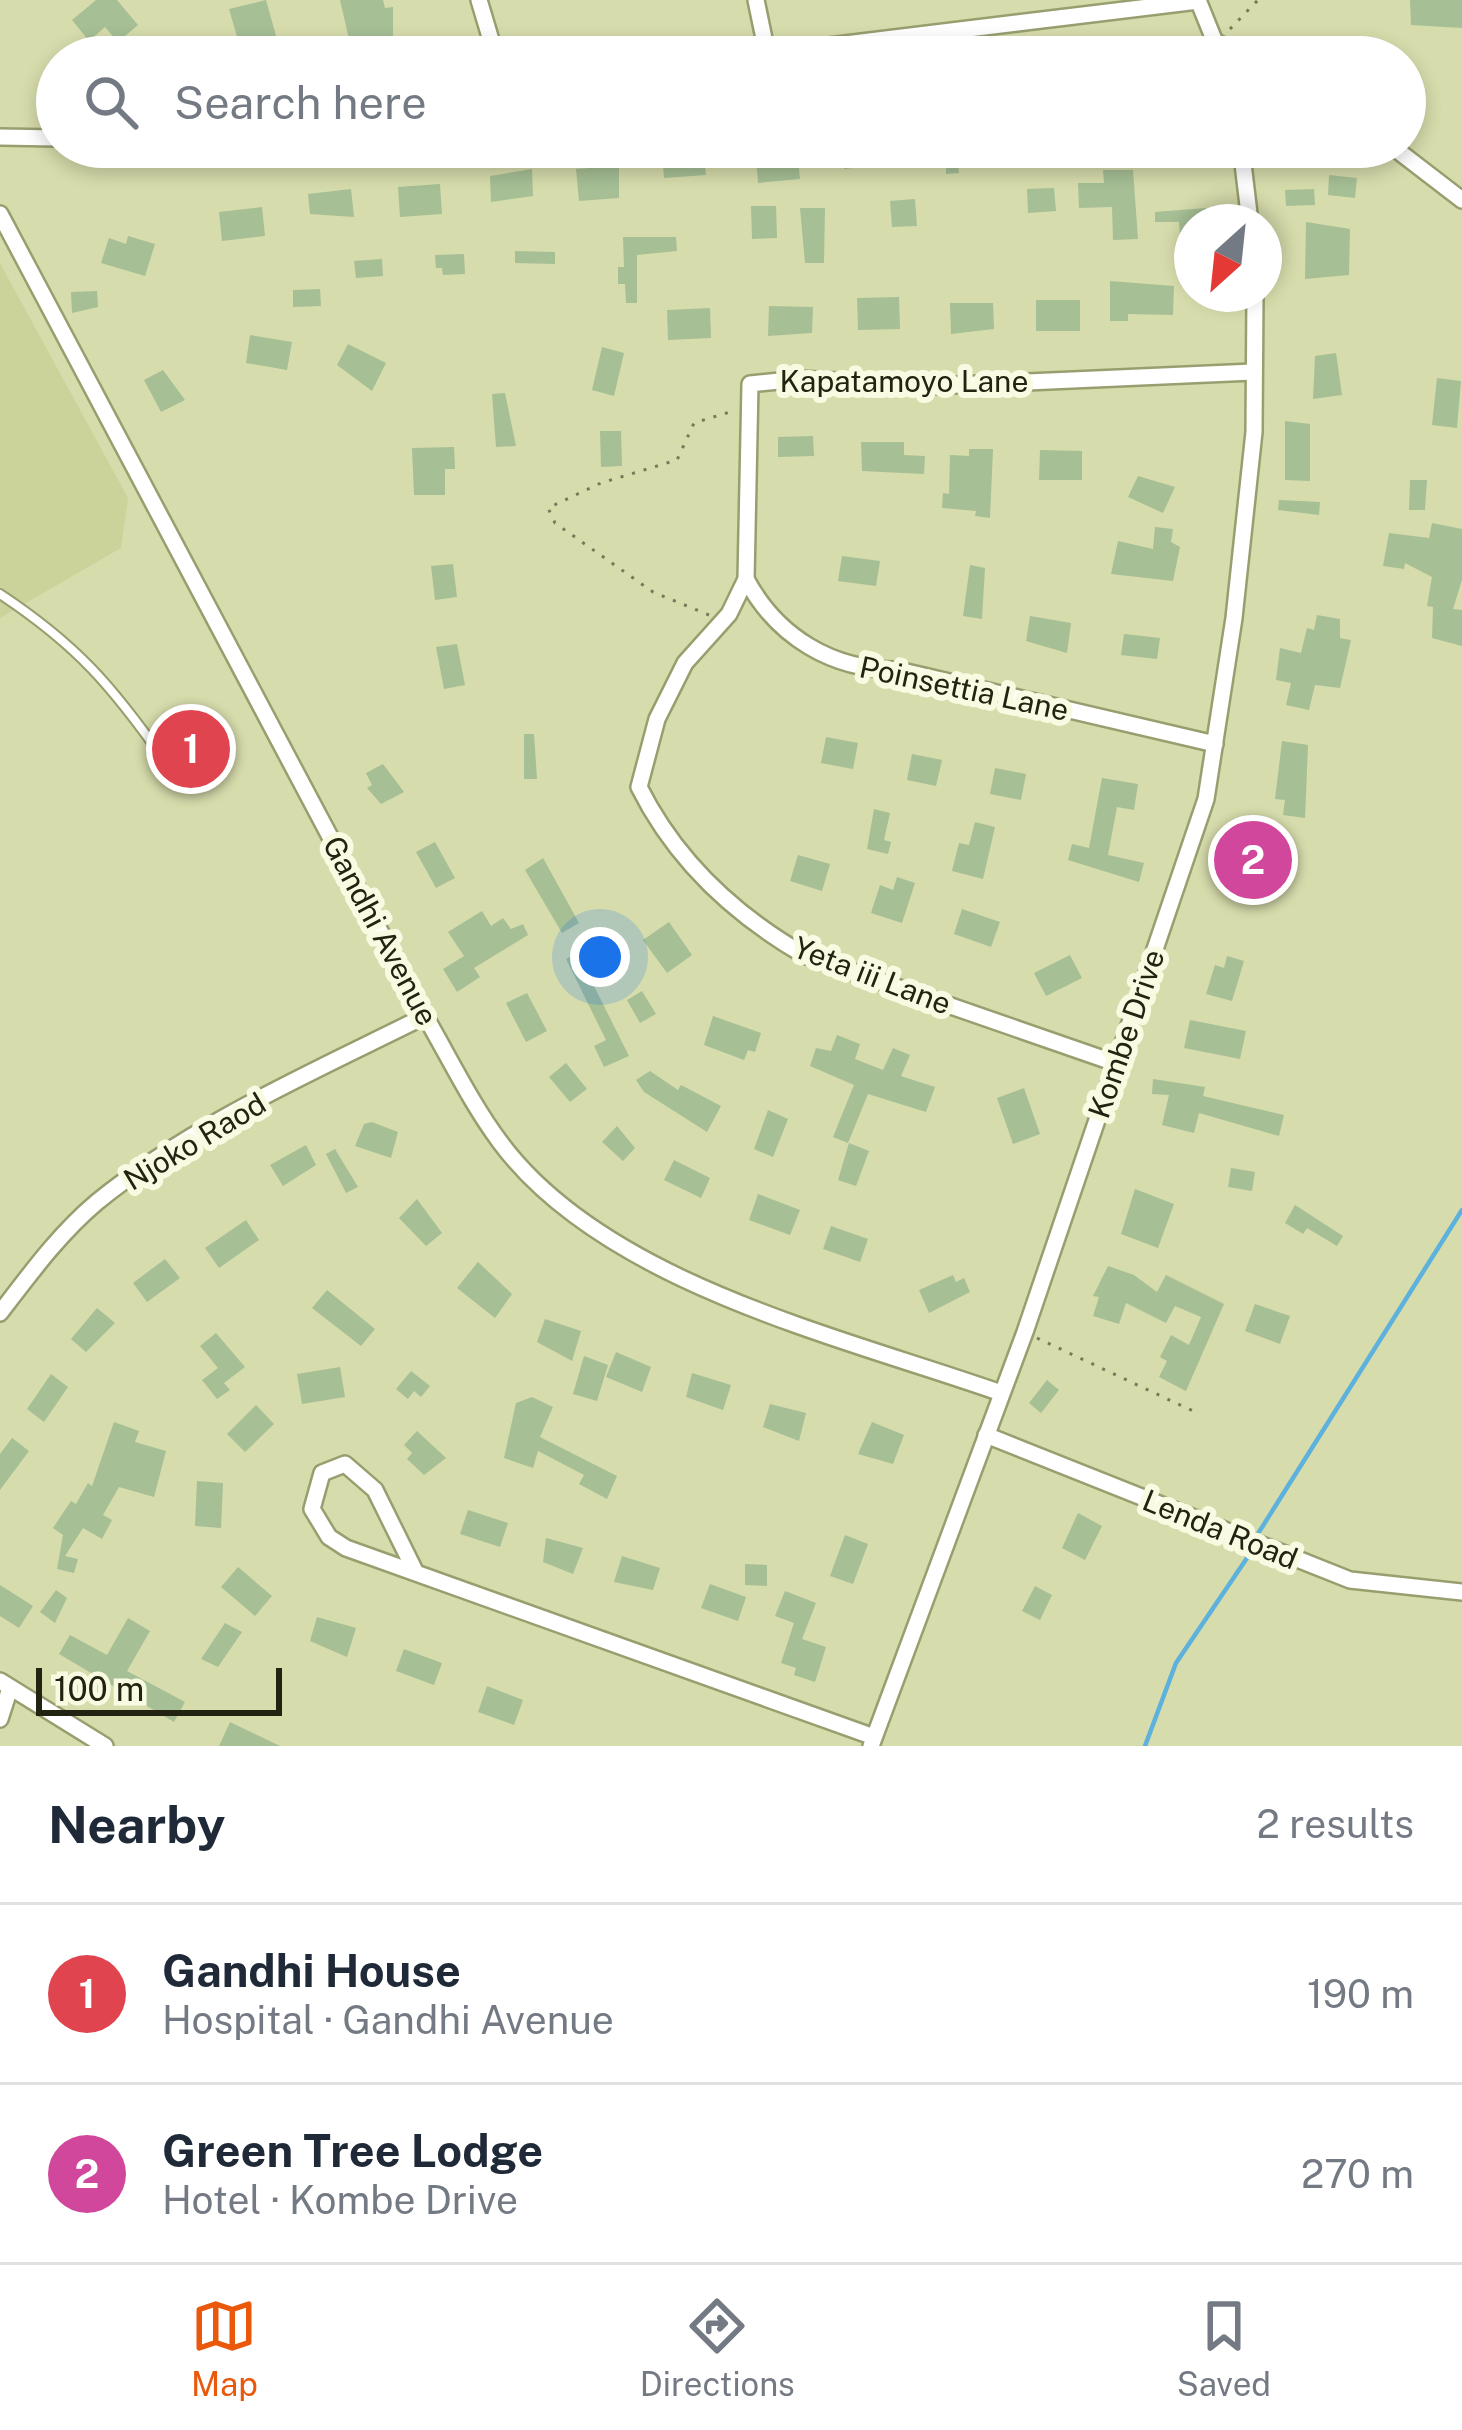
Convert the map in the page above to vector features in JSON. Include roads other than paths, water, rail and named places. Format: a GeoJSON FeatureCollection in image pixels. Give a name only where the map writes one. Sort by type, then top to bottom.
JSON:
{"type":"FeatureCollection","features":[{"type":"Feature","properties":{"kind":"street"},"geometry":{"type":"LineString","coordinates":[[479,0],[490,36]]}},
{"type":"Feature","properties":{"kind":"street"},"geometry":{"type":"LineString","coordinates":[[756,0],[763,36]]}},
{"type":"Feature","properties":{"kind":"street"},"geometry":{"type":"LineString","coordinates":[[905,36],[1198,0],[1214,36]]}},
{"type":"Feature","properties":{"kind":"street"},"geometry":{"type":"LineString","coordinates":[[0,137],[36,138]]}},
{"type":"Feature","properties":{"kind":"street"},"geometry":{"type":"LineString","coordinates":[[1244,168],[1248,204]]}},
{"type":"Feature","properties":{"kind":"street"},"geometry":{"type":"LineString","coordinates":[[1420,168],[1462,200]]}},
{"type":"Feature","properties":{"kind":"street","name":"Gandhi Avenue"},"geometry":{"type":"LineString","coordinates":[[0,214],[425,1016],[500,1143],[570,1214],[684,1279],[1001,1393]]}},
{"type":"Feature","properties":{"kind":"street","name":"Kombe Drive"},"geometry":{"type":"LineString","coordinates":[[872,1742],[1025,1332],[1199,820],[1215,744],[1252,455],[1255,312]]}},
{"type":"Feature","properties":{"kind":"street","name":"Kapatamoyo Lane"},"geometry":{"type":"LineString","coordinates":[[746,579],[746,389],[754,382],[934,386],[1253,372]]}},
{"type":"Feature","properties":{"kind":"street","name":"Poinsettia Lane"},"geometry":{"type":"LineString","coordinates":[[746,579],[783,632],[857,668],[898,670],[1215,744]]}},
{"type":"Feature","properties":{"kind":"street","name":"Yeta iii Lane"},"geometry":{"type":"LineString","coordinates":[[746,579],[722,622],[685,663],[657,718],[639,787],[661,831],[705,882],[767,933],[804,956],[1118,1064]]}},
{"type":"Feature","properties":{"kind":"street","name":"Njoko Raod"},"geometry":{"type":"LineString","coordinates":[[0,1312],[82,1217],[150,1165],[425,1016]]}},
{"type":"Feature","properties":{"kind":"street","name":"Lenda Road"},"geometry":{"type":"LineString","coordinates":[[986,1436],[1350,1580],[1462,1592]]}},
{"type":"Feature","properties":{"kind":"street"},"geometry":{"type":"LineString","coordinates":[[415,1571],[375,1490],[344,1464],[322,1473],[313,1487],[312,1509],[329,1537],[346,1548],[872,1742]]}},
{"type":"Feature","properties":{"kind":"street"},"geometry":{"type":"LineString","coordinates":[[0,1720],[5,1684],[105,1746]]}},
{"type":"Feature","properties":{"kind":"lane"},"geometry":{"type":"LineString","coordinates":[[0,594],[42,622],[110,683],[165,761]]}},
{"type":"Feature","properties":{"kind":"waterway"},"geometry":{"type":"LineString","coordinates":[[1259,1532],[1462,1210]]}},
{"type":"Feature","properties":{"kind":"waterway"},"geometry":{"type":"LineString","coordinates":[[1145,1746],[1176,1663],[1247,1558]]}},
{"type":"Feature","properties":{"kind":"place","name":"Gandhi House"},"geometry":{"type":"Point","coordinates":[191,749]}},
{"type":"Feature","properties":{"kind":"place","name":"Green Tree Lodge"},"geometry":{"type":"Point","coordinates":[1253,860]}}]}
